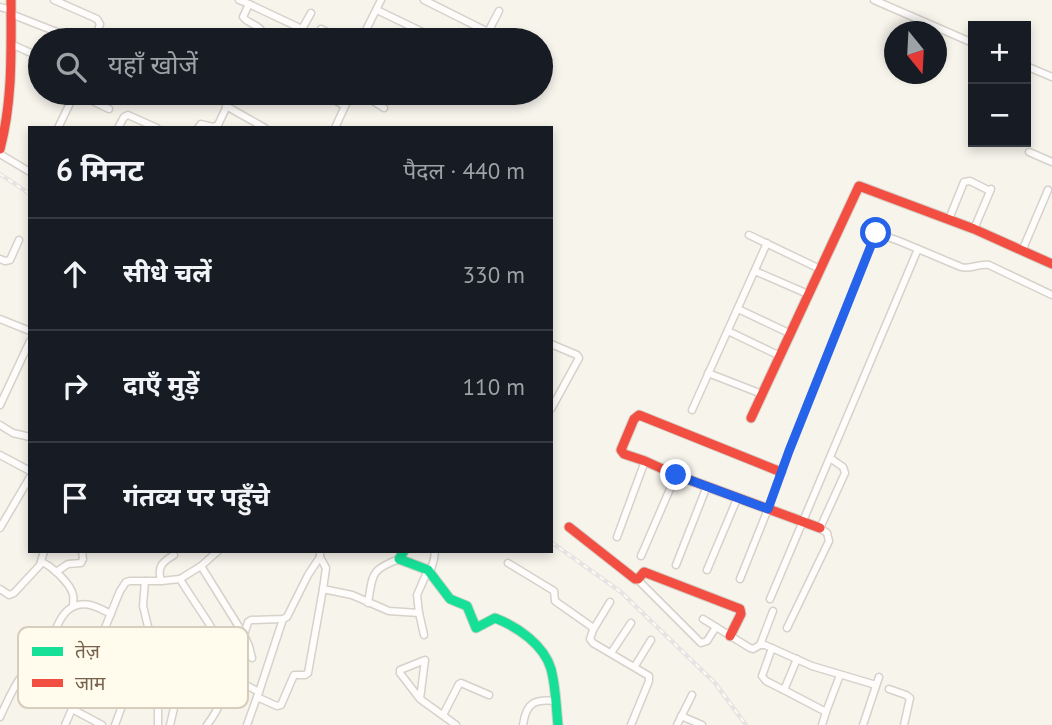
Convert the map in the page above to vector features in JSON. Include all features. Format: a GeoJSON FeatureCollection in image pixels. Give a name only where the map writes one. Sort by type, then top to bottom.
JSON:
{"type":"FeatureCollection","features":[{"type":"Feature","properties":{"kind":"street"},"geometry":{"type":"LineString","coordinates":[[54,0],[97,19],[99,28]]}},
{"type":"Feature","properties":{"kind":"street"},"geometry":{"type":"LineString","coordinates":[[239,0],[300,28]]}},
{"type":"Feature","properties":{"kind":"street"},"geometry":{"type":"LineString","coordinates":[[367,28],[381,0]]}},
{"type":"Feature","properties":{"kind":"street"},"geometry":{"type":"LineString","coordinates":[[424,0],[473,28]]}},
{"type":"Feature","properties":{"kind":"street"},"geometry":{"type":"LineString","coordinates":[[874,0],[968,42]]}},
{"type":"Feature","properties":{"kind":"street"},"geometry":{"type":"LineString","coordinates":[[249,4],[243,17],[259,28]]}},
{"type":"Feature","properties":{"kind":"street"},"geometry":{"type":"LineString","coordinates":[[0,7],[11,8],[52,28]]}},
{"type":"Feature","properties":{"kind":"street"},"geometry":{"type":"LineString","coordinates":[[11,8],[9,102],[0,147],[28,170]]}},
{"type":"Feature","properties":{"kind":"street"},"geometry":{"type":"LineString","coordinates":[[377,10],[414,28]]}},
{"type":"Feature","properties":{"kind":"street"},"geometry":{"type":"LineString","coordinates":[[491,28],[499,11]]}},
{"type":"Feature","properties":{"kind":"street"},"geometry":{"type":"LineString","coordinates":[[303,28],[311,13]]}},
{"type":"Feature","properties":{"kind":"street"},"geometry":{"type":"LineString","coordinates":[[11,44],[28,52]]}},
{"type":"Feature","properties":{"kind":"street"},"geometry":{"type":"LineString","coordinates":[[1031,68],[1052,78]]}},
{"type":"Feature","properties":{"kind":"street"},"geometry":{"type":"LineString","coordinates":[[59,126],[69,105]]}},
{"type":"Feature","properties":{"kind":"street"},"geometry":{"type":"LineString","coordinates":[[100,105],[109,109]]}},
{"type":"Feature","properties":{"kind":"street"},"geometry":{"type":"LineString","coordinates":[[379,105],[384,108]]}},
{"type":"Feature","properties":{"kind":"street"},"geometry":{"type":"LineString","coordinates":[[216,126],[226,106],[261,126]]}},
{"type":"Feature","properties":{"kind":"street"},"geometry":{"type":"LineString","coordinates":[[336,126],[345,106]]}},
{"type":"Feature","properties":{"kind":"street"},"geometry":{"type":"LineString","coordinates":[[119,126],[128,115],[153,126]]}},
{"type":"Feature","properties":{"kind":"street"},"geometry":{"type":"LineString","coordinates":[[1029,152],[1052,162]]}},
{"type":"Feature","properties":{"kind":"street"},"geometry":{"type":"LineString","coordinates":[[949,219],[964,182],[970,181],[990,190],[974,229]]}},
{"type":"Feature","properties":{"kind":"street"},"geometry":{"type":"LineString","coordinates":[[751,418],[837,228],[859,186],[974,229],[1052,264]]}},
{"type":"Feature","properties":{"kind":"street"},"geometry":{"type":"LineString","coordinates":[[1022,251],[1048,190]]}},
{"type":"Feature","properties":{"kind":"street"},"geometry":{"type":"LineString","coordinates":[[865,229],[965,268],[980,264],[989,265],[1052,295]]}},
{"type":"Feature","properties":{"kind":"street"},"geometry":{"type":"LineString","coordinates":[[740,579],[876,233]]}},
{"type":"Feature","properties":{"kind":"street"},"geometry":{"type":"LineString","coordinates":[[749,235],[820,269]]}},
{"type":"Feature","properties":{"kind":"street"},"geometry":{"type":"LineString","coordinates":[[0,259],[10,260],[19,240]]}},
{"type":"Feature","properties":{"kind":"street"},"geometry":{"type":"LineString","coordinates":[[692,410],[767,243]]}},
{"type":"Feature","properties":{"kind":"street"},"geometry":{"type":"LineString","coordinates":[[770,599],[918,249]]}},
{"type":"Feature","properties":{"kind":"street"},"geometry":{"type":"LineString","coordinates":[[755,271],[808,295]]}},
{"type":"Feature","properties":{"kind":"street"},"geometry":{"type":"LineString","coordinates":[[738,309],[791,334]]}},
{"type":"Feature","properties":{"kind":"street"},"geometry":{"type":"LineString","coordinates":[[0,319],[28,330]]}},
{"type":"Feature","properties":{"kind":"street"},"geometry":{"type":"LineString","coordinates":[[728,331],[780,356]]}},
{"type":"Feature","properties":{"kind":"street"},"geometry":{"type":"LineString","coordinates":[[0,405],[28,345]]}},
{"type":"Feature","properties":{"kind":"street"},"geometry":{"type":"LineString","coordinates":[[553,345],[577,355],[579,359],[553,405]]}},
{"type":"Feature","properties":{"kind":"street"},"geometry":{"type":"LineString","coordinates":[[708,373],[762,394]]}},
{"type":"Feature","properties":{"kind":"street"},"geometry":{"type":"LineString","coordinates":[[781,472],[639,415],[634,419],[621,450],[676,475],[803,521],[827,533],[828,544],[787,628]]}},
{"type":"Feature","properties":{"kind":"street"},"geometry":{"type":"LineString","coordinates":[[0,425],[13,433],[28,437]]}},
{"type":"Feature","properties":{"kind":"street"},"geometry":{"type":"LineString","coordinates":[[0,455],[28,470]]}},
{"type":"Feature","properties":{"kind":"street"},"geometry":{"type":"LineString","coordinates":[[820,528],[845,473],[843,467],[830,458]]}},
{"type":"Feature","properties":{"kind":"street"},"geometry":{"type":"LineString","coordinates":[[617,537],[645,461]]}},
{"type":"Feature","properties":{"kind":"street"},"geometry":{"type":"LineString","coordinates":[[641,555],[676,475]]}},
{"type":"Feature","properties":{"kind":"street"},"geometry":{"type":"LineString","coordinates":[[0,528],[28,480]]}},
{"type":"Feature","properties":{"kind":"street"},"geometry":{"type":"LineString","coordinates":[[676,565],[707,486]]}},
{"type":"Feature","properties":{"kind":"street"},"geometry":{"type":"LineString","coordinates":[[707,570],[737,499]]}},
{"type":"Feature","properties":{"kind":"street"},"geometry":{"type":"LineString","coordinates":[[569,527],[636,579],[701,643],[707,641],[716,627]]}},
{"type":"Feature","properties":{"kind":"street"},"geometry":{"type":"LineString","coordinates":[[0,589],[9,595],[14,593],[41,562],[43,553]]}},
{"type":"Feature","properties":{"kind":"street"},"geometry":{"type":"LineString","coordinates":[[56,572],[68,564],[81,563],[82,553]]}},
{"type":"Feature","properties":{"kind":"street"},"geometry":{"type":"LineString","coordinates":[[106,627],[126,582],[180,579],[216,553]]}},
{"type":"Feature","properties":{"kind":"street"},"geometry":{"type":"LineString","coordinates":[[424,635],[417,595],[435,553]]}},
{"type":"Feature","properties":{"kind":"street"},"geometry":{"type":"LineString","coordinates":[[248,687],[279,706],[294,676],[307,675],[326,568],[320,554]]}},
{"type":"Feature","properties":{"kind":"street"},"geometry":{"type":"LineString","coordinates":[[246,627],[251,620],[283,619],[289,615],[320,554]]}},
{"type":"Feature","properties":{"kind":"street"},"geometry":{"type":"LineString","coordinates":[[160,581],[160,566],[174,555]]}},
{"type":"Feature","properties":{"kind":"street"},"geometry":{"type":"LineString","coordinates":[[368,603],[375,571],[401,555],[429,571],[450,599],[468,608],[476,628],[492,619],[498,619],[535,644],[550,664],[558,725]]}},
{"type":"Feature","properties":{"kind":"street"},"geometry":{"type":"LineString","coordinates":[[41,562],[48,564],[56,572],[74,598],[73,606],[58,627]]}},
{"type":"Feature","properties":{"kind":"street"},"geometry":{"type":"LineString","coordinates":[[508,563],[554,591],[555,601],[593,630]]}},
{"type":"Feature","properties":{"kind":"street"},"geometry":{"type":"LineString","coordinates":[[201,566],[239,627]]}},
{"type":"Feature","properties":{"kind":"street"},"geometry":{"type":"LineString","coordinates":[[636,579],[645,572],[740,609],[741,614],[730,636]]}},
{"type":"Feature","properties":{"kind":"street"},"geometry":{"type":"LineString","coordinates":[[180,579],[210,627]]}},
{"type":"Feature","properties":{"kind":"street"},"geometry":{"type":"LineString","coordinates":[[145,581],[144,606],[149,627]]}},
{"type":"Feature","properties":{"kind":"street"},"geometry":{"type":"LineString","coordinates":[[323,589],[352,595],[389,611],[419,613]]}},
{"type":"Feature","properties":{"kind":"street"},"geometry":{"type":"LineString","coordinates":[[610,602],[593,630],[591,641],[648,674],[650,678],[631,725]]}},
{"type":"Feature","properties":{"kind":"street"},"geometry":{"type":"LineString","coordinates":[[73,606],[89,604],[111,614]]}},
{"type":"Feature","properties":{"kind":"street"},"geometry":{"type":"LineString","coordinates":[[703,619],[753,649],[760,645],[773,611]]}},
{"type":"Feature","properties":{"kind":"street"},"geometry":{"type":"LineString","coordinates":[[247,725],[283,619]]}},
{"type":"Feature","properties":{"kind":"street"},"geometry":{"type":"LineString","coordinates":[[611,653],[631,623]]}},
{"type":"Feature","properties":{"kind":"street"},"geometry":{"type":"LineString","coordinates":[[635,666],[651,640]]}},
{"type":"Feature","properties":{"kind":"street"},"geometry":{"type":"LineString","coordinates":[[760,645],[840,675],[876,685]]}},
{"type":"Feature","properties":{"kind":"street"},"geometry":{"type":"LineString","coordinates":[[248,646],[252,658]]}},
{"type":"Feature","properties":{"kind":"street"},"geometry":{"type":"LineString","coordinates":[[772,648],[762,676],[766,681],[826,712]]}},
{"type":"Feature","properties":{"kind":"street"},"geometry":{"type":"LineString","coordinates":[[783,690],[797,659]]}},
{"type":"Feature","properties":{"kind":"street"},"geometry":{"type":"LineString","coordinates":[[420,699],[425,660],[399,671],[420,699],[456,725]]}},
{"type":"Feature","properties":{"kind":"street"},"geometry":{"type":"LineString","coordinates":[[822,725],[840,675]]}},
{"type":"Feature","properties":{"kind":"street"},"geometry":{"type":"LineString","coordinates":[[863,725],[879,677]]}},
{"type":"Feature","properties":{"kind":"street"},"geometry":{"type":"LineString","coordinates":[[0,717],[18,683]]}},
{"type":"Feature","properties":{"kind":"street"},"geometry":{"type":"LineString","coordinates":[[443,715],[461,683],[489,695]]}},
{"type":"Feature","properties":{"kind":"street"},"geometry":{"type":"LineString","coordinates":[[888,689],[910,698],[904,725]]}},
{"type":"Feature","properties":{"kind":"street"},"geometry":{"type":"LineString","coordinates":[[677,725],[692,695]]}},
{"type":"Feature","properties":{"kind":"street"},"geometry":{"type":"LineString","coordinates":[[523,725],[525,711],[529,706],[541,700],[555,701]]}},
{"type":"Feature","properties":{"kind":"street"},"geometry":{"type":"LineString","coordinates":[[115,725],[121,708]]}},
{"type":"Feature","properties":{"kind":"street"},"geometry":{"type":"LineString","coordinates":[[207,725],[217,708]]}},
{"type":"Feature","properties":{"kind":"street"},"geometry":{"type":"LineString","coordinates":[[65,725],[72,709],[102,725]]}},
{"type":"Feature","properties":{"kind":"street"},"geometry":{"type":"LineString","coordinates":[[681,716],[702,725]]}},
{"type":"Feature","properties":{"kind":"railway"},"geometry":{"type":"LineString","coordinates":[[0,174],[28,193]]}},
{"type":"Feature","properties":{"kind":"railway"},"geometry":{"type":"LineString","coordinates":[[553,543],[621,592],[715,683],[746,725]]}},
{"type":"Feature","properties":{"kind":"traffic: fast"},"geometry":{"type":"LineString","coordinates":[[403,553],[399,559],[428,570],[450,599],[467,606],[476,628],[495,618],[521,632],[543,652],[551,669],[558,725]]}},
{"type":"Feature","properties":{"kind":"traffic: jam"},"geometry":{"type":"LineString","coordinates":[[0,149],[9,94],[11,0]]}},
{"type":"Feature","properties":{"kind":"traffic: jam"},"geometry":{"type":"LineString","coordinates":[[751,418],[859,186],[974,229],[1052,264]]}},
{"type":"Feature","properties":{"kind":"traffic: jam"},"geometry":{"type":"LineString","coordinates":[[781,472],[639,415],[634,419],[621,450],[624,454],[676,475],[820,528]]}},
{"type":"Feature","properties":{"kind":"traffic: jam"},"geometry":{"type":"LineString","coordinates":[[569,527],[635,579],[644,572],[740,609],[741,614],[730,636]]}},
{"type":"Feature","properties":{"kind":"route"},"geometry":{"type":"LineString","coordinates":[[676,475],[768,509],[876,233]]}}]}
